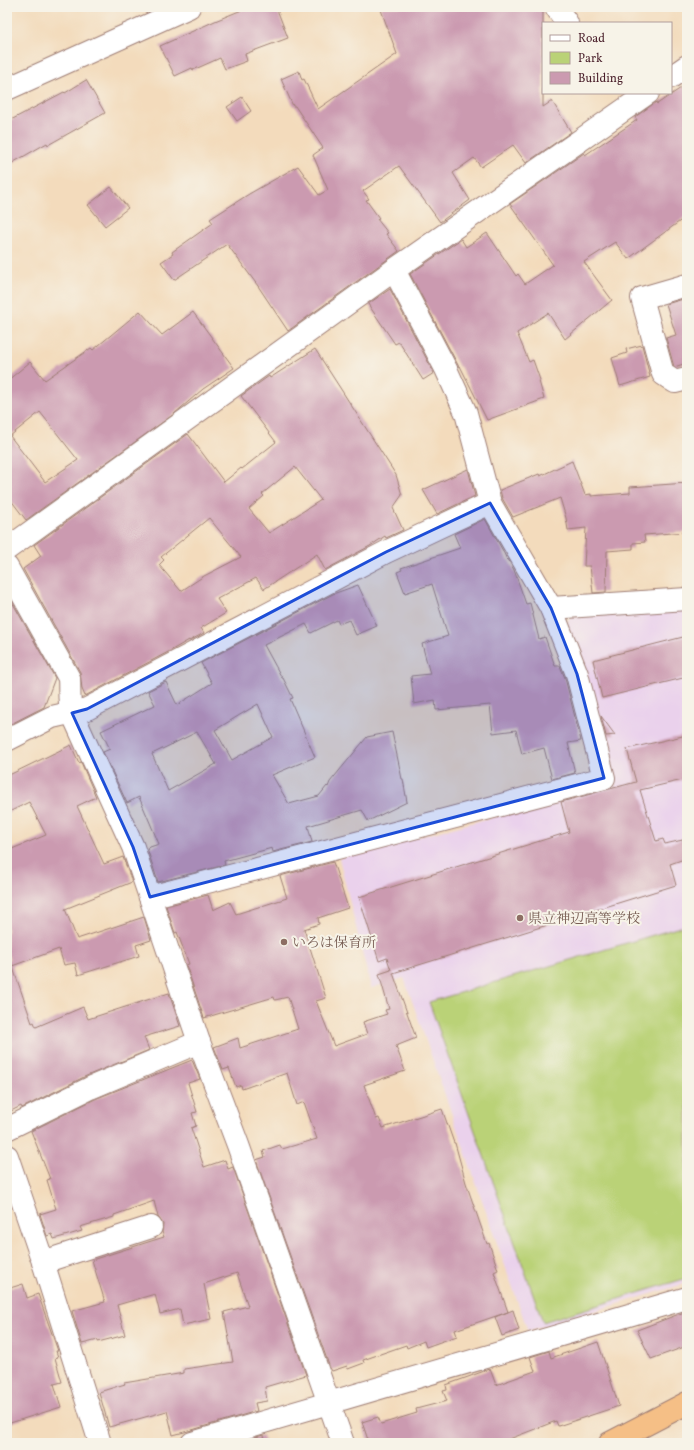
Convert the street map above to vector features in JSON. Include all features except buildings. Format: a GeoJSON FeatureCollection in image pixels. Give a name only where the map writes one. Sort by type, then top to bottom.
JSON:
{"type":"FeatureCollection","features":[{"type":"Feature","properties":{"kind":"highway"},"geometry":{"type":"LineString","coordinates":[[610,1443],[687,1403]]}},
{"type":"Feature","properties":{"kind":"street"},"geometry":{"type":"LineString","coordinates":[[7,88],[189,7]]}},
{"type":"Feature","properties":{"kind":"street"},"geometry":{"type":"LineString","coordinates":[[556,7],[566,22]]}},
{"type":"Feature","properties":{"kind":"street"},"geometry":{"type":"LineString","coordinates":[[672,76],[687,66]]}},
{"type":"Feature","properties":{"kind":"street"},"geometry":{"type":"LineString","coordinates":[[7,549],[394,270],[621,101],[645,94]]}},
{"type":"Feature","properties":{"kind":"street"},"geometry":{"type":"LineString","coordinates":[[150,898],[604,778],[577,674],[551,608],[490,503],[466,413],[446,369],[394,270]]}},
{"type":"Feature","properties":{"kind":"street"},"geometry":{"type":"LineString","coordinates":[[687,285],[642,298],[663,374],[675,382],[687,379]]}},
{"type":"Feature","properties":{"kind":"street"},"geometry":{"type":"LineString","coordinates":[[7,740],[52,717],[87,709],[386,552],[490,503]]}},
{"type":"Feature","properties":{"kind":"street"},"geometry":{"type":"LineString","coordinates":[[7,567],[68,678],[70,689],[69,702],[72,713],[133,847],[199,1042],[238,1145],[343,1443]]}},
{"type":"Feature","properties":{"kind":"street"},"geometry":{"type":"LineString","coordinates":[[551,608],[687,599]]}},
{"type":"Feature","properties":{"kind":"street"},"geometry":{"type":"LineString","coordinates":[[7,1129],[90,1088],[199,1042]]}},
{"type":"Feature","properties":{"kind":"street"},"geometry":{"type":"LineString","coordinates":[[7,1156],[43,1262],[100,1443]]}},
{"type":"Feature","properties":{"kind":"street"},"geometry":{"type":"LineString","coordinates":[[43,1262],[151,1227]]}},
{"type":"Feature","properties":{"kind":"street"},"geometry":{"type":"LineString","coordinates":[[192,1443],[687,1298]]}},
{"type":"Feature","properties":{"kind":"highlighted area"},"geometry":{"type":"Polygon","coordinates":[[[490,503],[551,608],[577,674],[604,778],[150,897],[133,847],[72,713],[87,709],[386,552],[490,503]]]}},
{"type":"Feature","properties":{"kind":"shaded area","name":"県立神辺高等学校"},"geometry":{"type":"Polygon","coordinates":[[[687,605],[687,1283],[528,1331],[404,978],[371,988],[339,858],[615,785],[581,658],[564,629],[570,617],[687,605]]]}},
{"type":"Feature","properties":{"kind":"green space"},"geometry":{"type":"Polygon","coordinates":[[[687,925],[687,1278],[543,1322],[429,1002],[687,925]]]}},
{"type":"Feature","properties":{"kind":"place","name":"県立神辺高等学校"},"geometry":{"type":"Point","coordinates":[520,918]}},
{"type":"Feature","properties":{"kind":"place","name":"いろは保育所"},"geometry":{"type":"Point","coordinates":[284,942]}}]}
